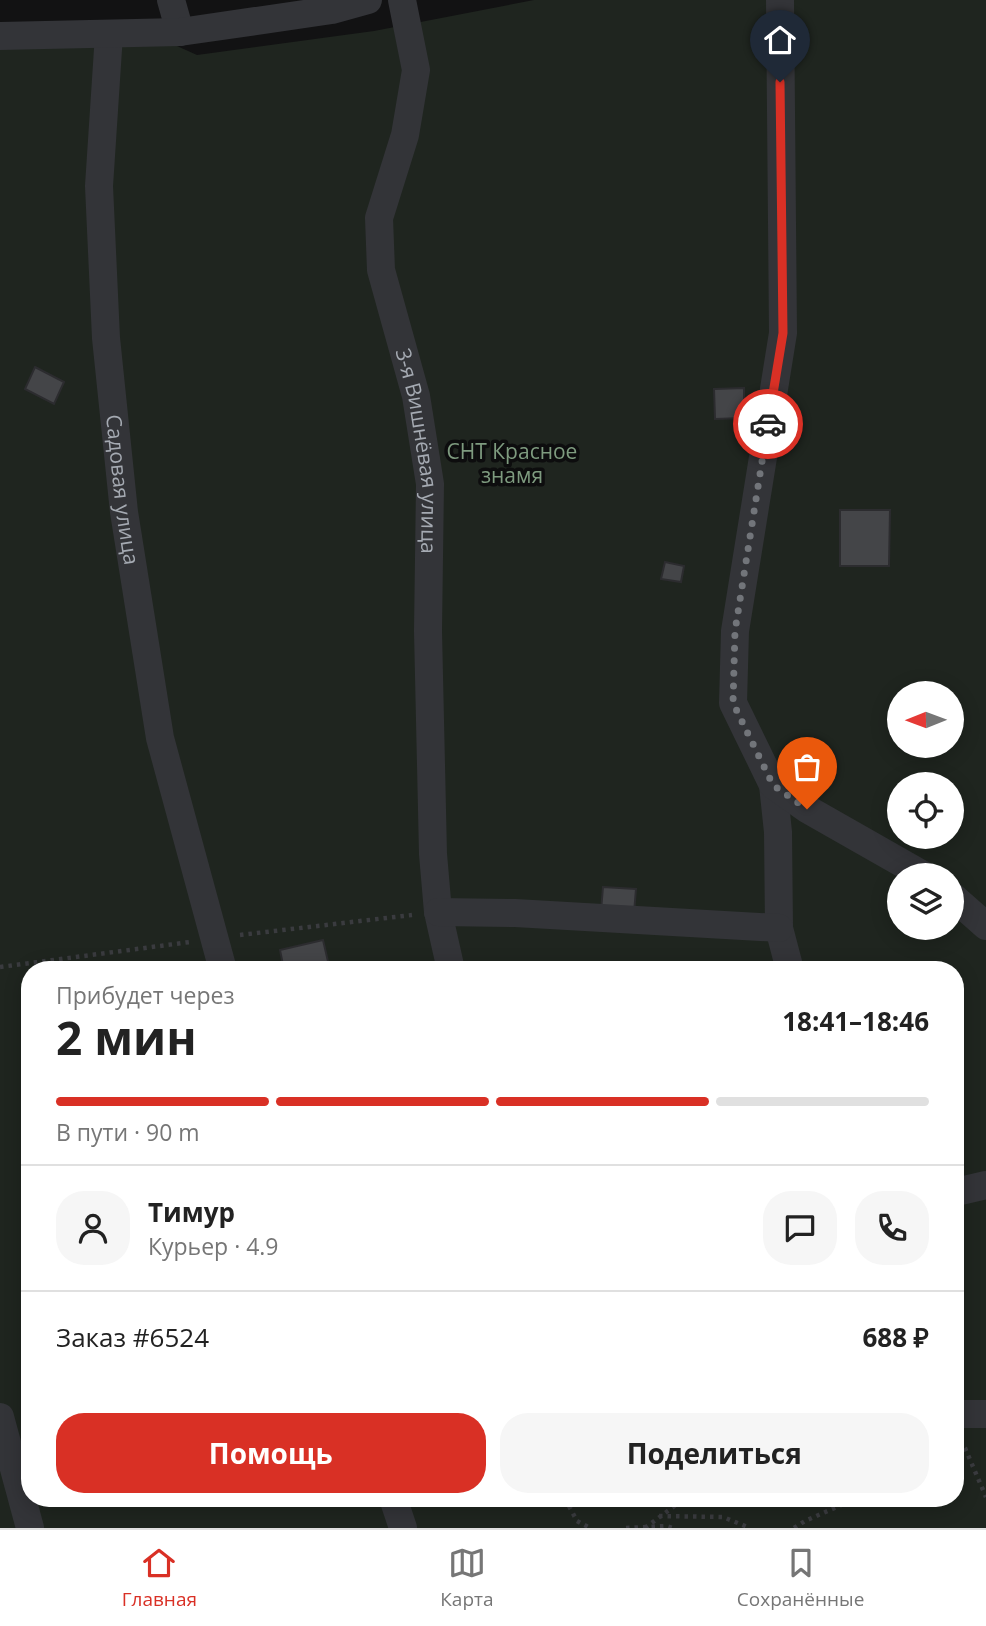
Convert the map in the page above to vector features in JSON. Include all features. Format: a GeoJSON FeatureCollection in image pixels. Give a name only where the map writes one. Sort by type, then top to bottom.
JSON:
{"type":"FeatureCollection","features":[{"type":"Feature","properties":{"kind":"street"},"geometry":{"type":"LineString","coordinates":[[171,0],[180,32]]}},
{"type":"Feature","properties":{"kind":"street"},"geometry":{"type":"LineString","coordinates":[[0,36],[180,32],[332,10],[368,0]]}},
{"type":"Feature","properties":{"kind":"street","name":"3-я Вишнёвая улица"},"geometry":{"type":"LineString","coordinates":[[402,0],[416,71],[405,135],[379,218],[381,270],[416,396],[430,484],[428,644],[433,854],[438,912],[449,961]]}},
{"type":"Feature","properties":{"kind":"street"},"geometry":{"type":"LineString","coordinates":[[780,0],[783,333],[735,631],[733,703],[773,785],[778,832],[779,928],[788,961]]}},
{"type":"Feature","properties":{"kind":"street","name":"Садовая улица"},"geometry":{"type":"LineString","coordinates":[[109,34],[99,186],[106,338],[124,512],[160,738],[220,961]]}},
{"type":"Feature","properties":{"kind":"street"},"geometry":{"type":"LineString","coordinates":[[773,785],[807,809],[902,863]]}},
{"type":"Feature","properties":{"kind":"street"},"geometry":{"type":"LineString","coordinates":[[778,832],[807,809]]}},
{"type":"Feature","properties":{"kind":"street"},"geometry":{"type":"LineString","coordinates":[[964,907],[986,926]]}},
{"type":"Feature","properties":{"kind":"street"},"geometry":{"type":"LineString","coordinates":[[438,912],[515,913],[779,928]]}},
{"type":"Feature","properties":{"kind":"street"},"geometry":{"type":"LineString","coordinates":[[964,1190],[986,1185]]}},
{"type":"Feature","properties":{"kind":"street"},"geometry":{"type":"LineString","coordinates":[[964,1414],[986,1414]]}},
{"type":"Feature","properties":{"kind":"street"},"geometry":{"type":"LineString","coordinates":[[0,1416],[21,1494]]}},
{"type":"Feature","properties":{"kind":"street"},"geometry":{"type":"LineString","coordinates":[[24,1507],[30,1528]]}},
{"type":"Feature","properties":{"kind":"street"},"geometry":{"type":"LineString","coordinates":[[396,1507],[403,1528]]}},
{"type":"Feature","properties":{"kind":"path"},"geometry":{"type":"LineString","coordinates":[[964,1447],[986,1497]]}},
{"type":"Feature","properties":{"kind":"path"},"geometry":{"type":"LineString","coordinates":[[569,1507],[576,1528]]}},
{"type":"Feature","properties":{"kind":"path"},"geometry":{"type":"LineString","coordinates":[[570,1507],[577,1521],[590,1528]]}},
{"type":"Feature","properties":{"kind":"path"},"geometry":{"type":"LineString","coordinates":[[647,1527],[672,1507]]}},
{"type":"Feature","properties":{"kind":"path"},"geometry":{"type":"LineString","coordinates":[[794,1528],[838,1507]]}},
{"type":"Feature","properties":{"kind":"path"},"geometry":{"type":"LineString","coordinates":[[659,1516],[723,1517],[750,1528]]}},
{"type":"Feature","properties":{"kind":"path"},"geometry":{"type":"LineString","coordinates":[[626,1528],[673,1528]]}},
{"type":"Feature","properties":{"kind":"green space","name":"СНТ Красное знамя"},"geometry":{"type":"Polygon","coordinates":[[[534,0],[986,0],[986,1528],[0,1528],[0,36],[148,33],[197,55],[374,31],[534,0]]]}},
{"type":"Feature","properties":{"kind":"building"},"geometry":{"type":"Polygon","coordinates":[[[35,367],[64,382],[54,404],[25,389],[35,367]]]}},
{"type":"Feature","properties":{"kind":"building"},"geometry":{"type":"Polygon","coordinates":[[[744,388],[744,418],[715,419],[714,389],[744,388]]]}},
{"type":"Feature","properties":{"kind":"building"},"geometry":{"type":"Polygon","coordinates":[[[840,510],[890,510],[889,566],[840,566],[840,510]]]}},
{"type":"Feature","properties":{"kind":"building"},"geometry":{"type":"Polygon","coordinates":[[[665,562],[684,566],[681,582],[661,579],[665,562]]]}},
{"type":"Feature","properties":{"kind":"building"},"geometry":{"type":"Polygon","coordinates":[[[603,887],[636,889],[634,913],[601,911],[603,887]]]}},
{"type":"Feature","properties":{"kind":"building"},"geometry":{"type":"Polygon","coordinates":[[[323,940],[328,961],[282,961],[280,950],[323,940]]]}},
{"type":"Feature","properties":{"kind":"way so far"},"geometry":{"type":"LineString","coordinates":[[768,424],[735,631],[733,703],[773,785],[807,809]]}},
{"type":"Feature","properties":{"kind":"route"},"geometry":{"type":"LineString","coordinates":[[768,424],[783,333],[780,82]]}}]}
